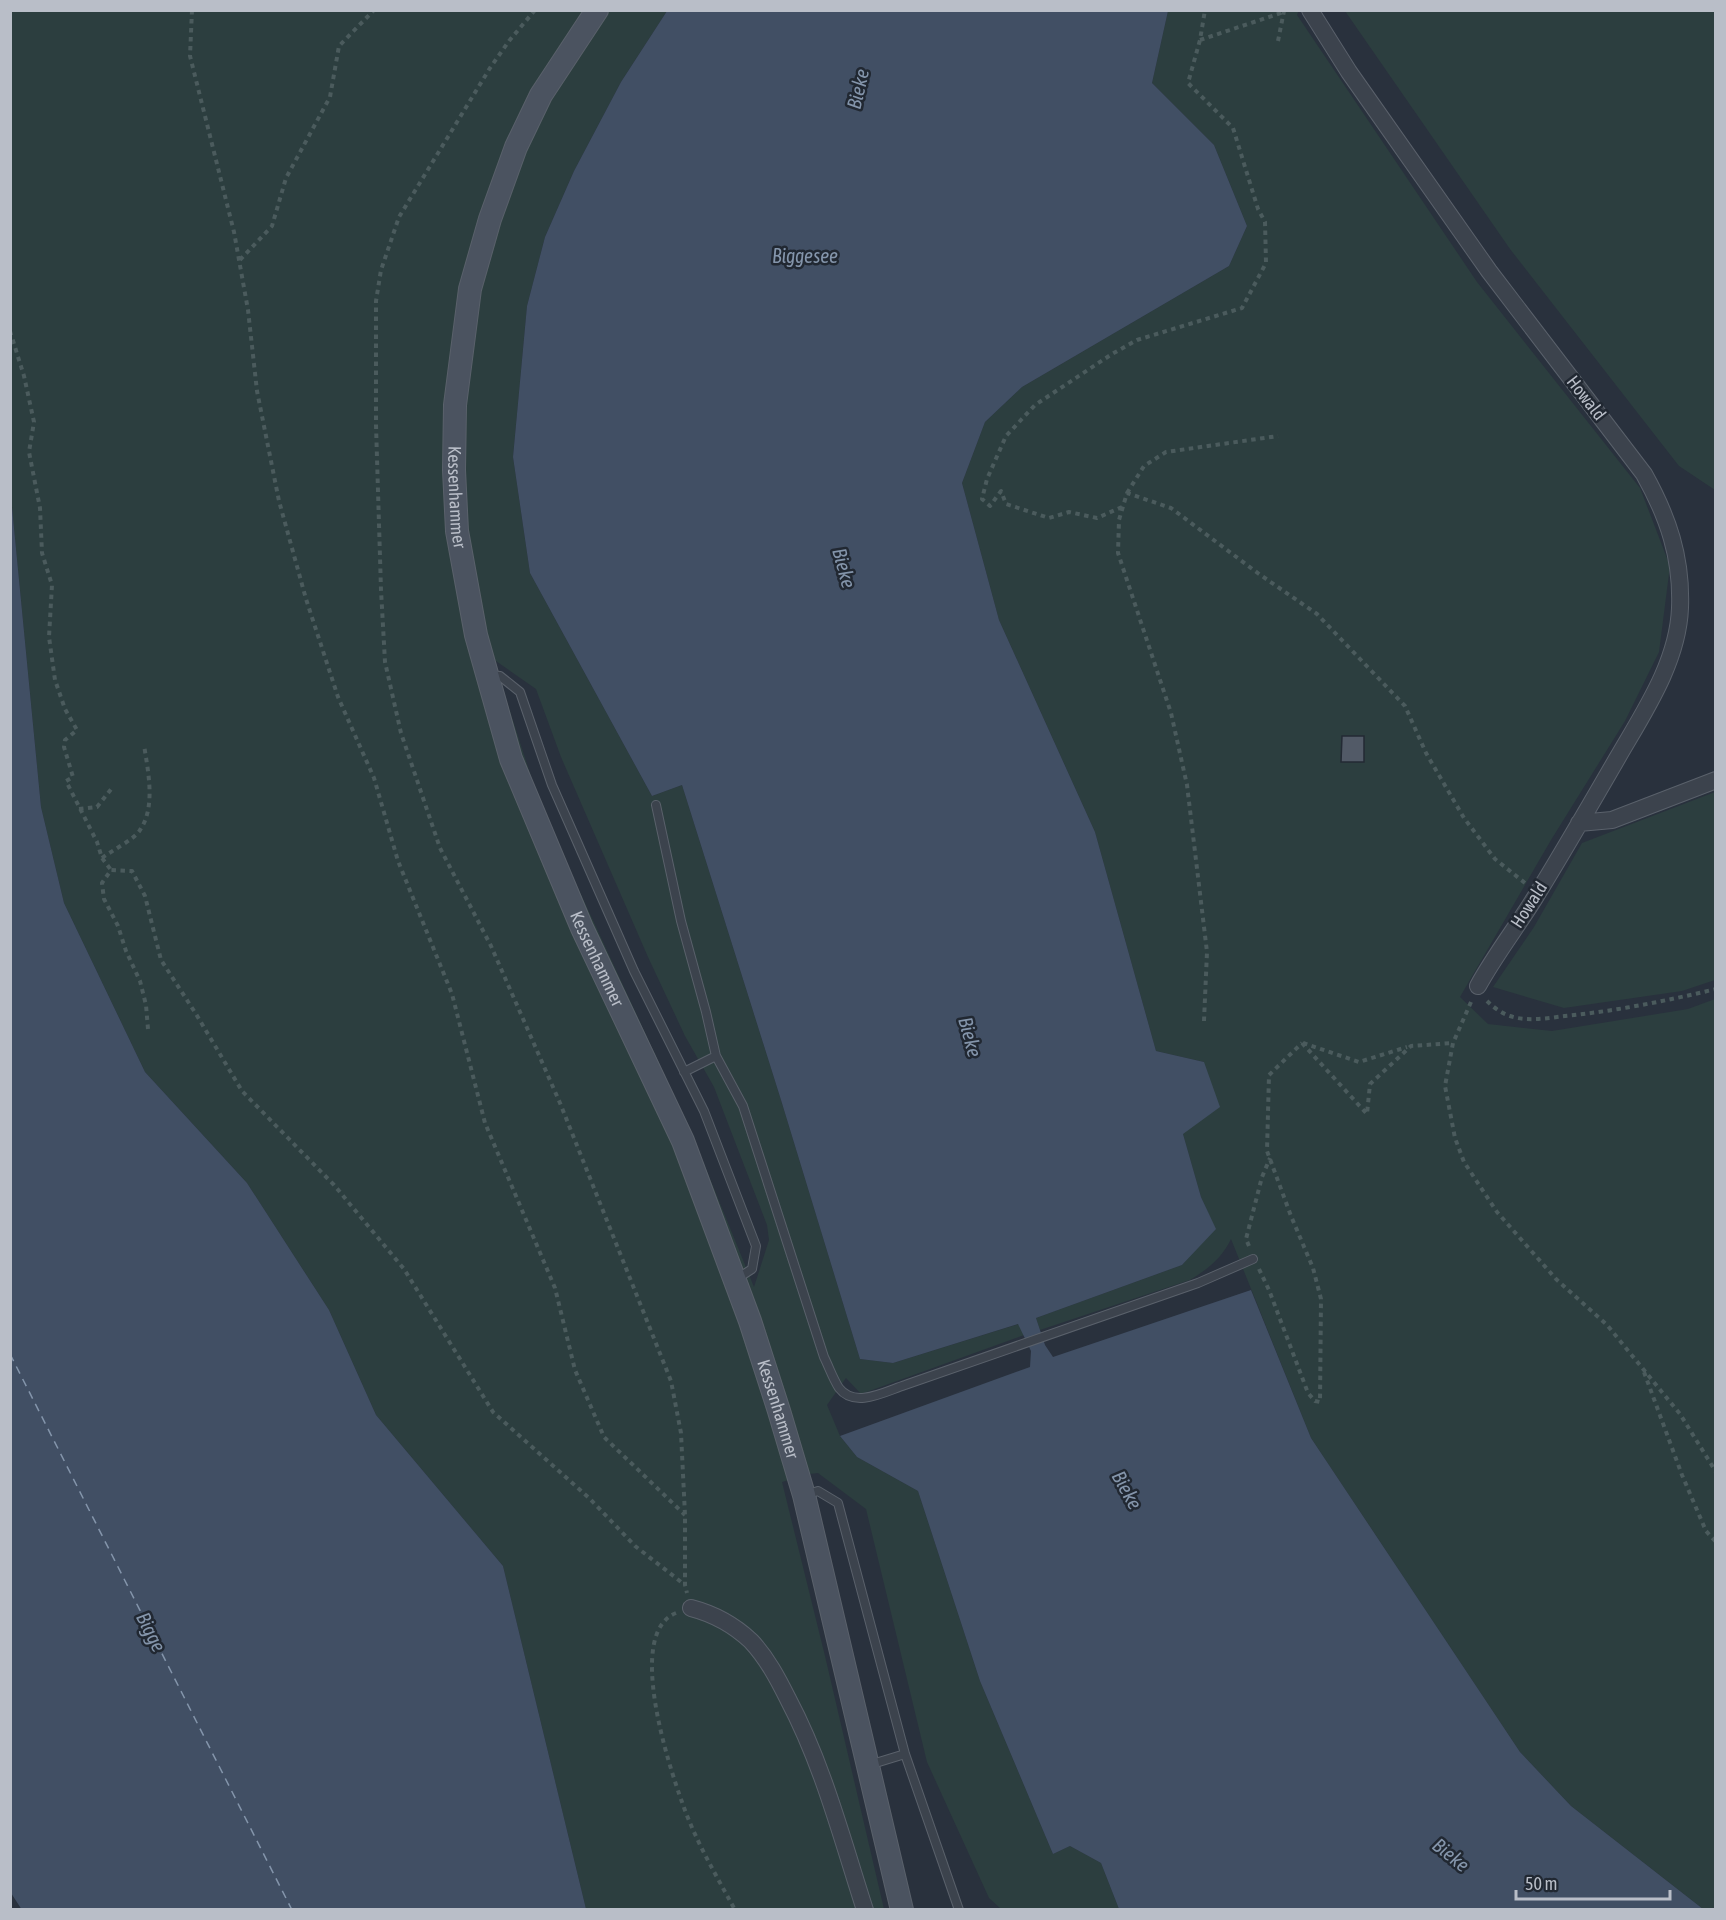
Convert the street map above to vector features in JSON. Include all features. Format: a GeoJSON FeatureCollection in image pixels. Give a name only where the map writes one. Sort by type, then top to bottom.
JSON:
{"type":"FeatureCollection","features":[{"type":"Feature","properties":{"kind":"main road","name":"Kessenhammer"},"geometry":{"type":"LineString","coordinates":[[597,10],[541,95],[516,147],[490,219],[470,289],[455,405],[453,470],[457,531],[476,635],[511,759],[582,928],[683,1141],[735,1280],[779,1410],[804,1495],[902,1910]]}},
{"type":"Feature","properties":{"kind":"street","name":"Howald"},"geometry":{"type":"LineString","coordinates":[[1310,10],[1349,72],[1489,271],[1644,474],[1662,507],[1673,537],[1679,572],[1680,609],[1674,646],[1657,687],[1538,893],[1478,986]]}},
{"type":"Feature","properties":{"kind":"street"},"geometry":{"type":"LineString","coordinates":[[1579,823],[1612,820],[1716,780]]}},
{"type":"Feature","properties":{"kind":"street"},"geometry":{"type":"LineString","coordinates":[[691,1608],[723,1619],[751,1641],[773,1670],[811,1747],[865,1910]]}},
{"type":"Feature","properties":{"kind":"lane"},"geometry":{"type":"LineString","coordinates":[[487,675],[500,676],[520,693],[552,785],[634,971],[704,1111],[756,1246],[752,1269],[735,1280]]}},
{"type":"Feature","properties":{"kind":"lane"},"geometry":{"type":"LineString","coordinates":[[656,805],[681,921],[716,1056],[743,1106],[824,1358],[840,1389],[859,1399],[905,1385],[1198,1284],[1253,1259]]}},
{"type":"Feature","properties":{"kind":"lane"},"geometry":{"type":"LineString","coordinates":[[684,1072],[716,1056]]}},
{"type":"Feature","properties":{"kind":"lane"},"geometry":{"type":"LineString","coordinates":[[804,1495],[818,1491],[838,1503],[905,1754],[959,1910]]}},
{"type":"Feature","properties":{"kind":"lane"},"geometry":{"type":"LineString","coordinates":[[868,1765],[905,1754]]}},
{"type":"Feature","properties":{"kind":"path"},"geometry":{"type":"LineString","coordinates":[[192,10],[190,56],[204,120],[234,232],[248,310],[257,391],[279,501],[306,599],[338,697],[374,777],[398,861],[452,994],[485,1123],[555,1288],[575,1370],[604,1437],[685,1515]]}},
{"type":"Feature","properties":{"kind":"path"},"geometry":{"type":"LineString","coordinates":[[239,261],[272,226],[286,178],[330,97],[339,46],[374,10]]}},
{"type":"Feature","properties":{"kind":"path"},"geometry":{"type":"LineString","coordinates":[[535,10],[490,68],[399,218],[381,270],[376,302],[376,425],[385,662],[401,733],[440,848],[491,946],[560,1103],[671,1381],[681,1433],[685,1515],[685,1585],[691,1608],[671,1615],[661,1625],[655,1641],[651,1663],[655,1706],[682,1804],[713,1871],[735,1910]]}},
{"type":"Feature","properties":{"kind":"path"},"geometry":{"type":"LineString","coordinates":[[1123,507],[1097,518],[1069,512],[1049,518],[1006,504],[1000,491],[990,506],[982,499],[987,479],[1006,436],[1035,405],[1137,340],[1242,308],[1266,263],[1265,222],[1258,209],[1233,128],[1188,83],[1206,10]]}},
{"type":"Feature","properties":{"kind":"path"},"geometry":{"type":"LineString","coordinates":[[1200,39],[1284,11],[1278,41]]}},
{"type":"Feature","properties":{"kind":"path"},"geometry":{"type":"LineString","coordinates":[[10,331],[24,376],[34,422],[29,452],[40,508],[42,553],[52,585],[49,637],[55,680],[65,709],[77,730],[66,740],[64,747],[73,777],[66,781],[97,842],[102,858],[111,870]]}},
{"type":"Feature","properties":{"kind":"path"},"geometry":{"type":"LineString","coordinates":[[1204,1021],[1207,952],[1187,785],[1171,713],[1118,553],[1119,520],[1127,493],[1144,466],[1166,452],[1278,436]]}},
{"type":"Feature","properties":{"kind":"path"},"geometry":{"type":"LineString","coordinates":[[1127,493],[1171,508],[1317,614],[1406,706],[1431,763],[1464,818],[1496,859],[1538,893]]}},
{"type":"Feature","properties":{"kind":"path"},"geometry":{"type":"LineString","coordinates":[[102,858],[140,831],[148,810],[149,780],[144,746]]}},
{"type":"Feature","properties":{"kind":"path"},"geometry":{"type":"LineString","coordinates":[[79,809],[97,807],[112,788]]}},
{"type":"Feature","properties":{"kind":"path"},"geometry":{"type":"LineString","coordinates":[[111,870],[132,871],[145,896],[161,960],[242,1091],[334,1185],[404,1269],[493,1412],[589,1498],[635,1546],[685,1585]]}},
{"type":"Feature","properties":{"kind":"path"},"geometry":{"type":"LineString","coordinates":[[111,870],[102,883],[104,899],[118,926],[126,951],[140,981],[146,1005],[148,1029]]}},
{"type":"Feature","properties":{"kind":"path"},"geometry":{"type":"LineString","coordinates":[[1478,986],[1484,998],[1493,1007],[1511,1016],[1535,1019],[1671,1000],[1716,989]]}},
{"type":"Feature","properties":{"kind":"path"},"geometry":{"type":"LineString","coordinates":[[1478,986],[1453,1043],[1445,1086],[1455,1138],[1464,1162],[1504,1220],[1556,1279],[1607,1325],[1643,1368],[1680,1414],[1716,1472]]}},
{"type":"Feature","properties":{"kind":"path"},"geometry":{"type":"LineString","coordinates":[[1302,1042],[1359,1062],[1411,1046],[1453,1043]]}},
{"type":"Feature","properties":{"kind":"path"},"geometry":{"type":"LineString","coordinates":[[1302,1042],[1367,1114],[1370,1083],[1411,1046]]}},
{"type":"Feature","properties":{"kind":"path"},"geometry":{"type":"LineString","coordinates":[[1270,1158],[1262,1177],[1246,1239],[1253,1259],[1269,1290],[1308,1393],[1315,1401],[1320,1402],[1321,1299],[1313,1268],[1291,1216],[1270,1158],[1267,1151],[1269,1075],[1302,1042]]}},
{"type":"Feature","properties":{"kind":"path"},"geometry":{"type":"LineString","coordinates":[[1643,1368],[1682,1475],[1706,1531],[1716,1542]]}},
{"type":"Feature","properties":{"kind":"shaded area"},"geometry":{"type":"Polygon","coordinates":[[[1299,10],[1297,15],[1477,282],[1640,488],[1670,566],[1659,652],[1625,721],[1551,840],[1460,997],[1488,1024],[1552,1031],[1688,1009],[1715,999],[1715,1909],[1703,1909],[1571,1806],[1520,1752],[1311,1438],[1231,1239],[1214,1262],[1190,1280],[1040,1330],[1036,1318],[1182,1265],[1215,1229],[1201,1197],[1183,1134],[1204,1062],[1156,1051],[1095,832],[999,620],[962,483],[985,422],[1022,387],[1229,266],[1247,226],[1214,145],[1152,83],[1168,11],[1299,10]]]}},
{"type":"Feature","properties":{"kind":"shaded area"},"geometry":{"type":"Polygon","coordinates":[[[10,11],[667,11],[621,82],[574,171],[545,237],[527,306],[513,457],[530,573],[652,796],[682,785],[860,1359],[893,1363],[1019,1324],[1024,1335],[861,1394],[846,1378],[827,1405],[840,1436],[857,1457],[918,1491],[980,1681],[1053,1854],[1070,1846],[1101,1863],[1119,1909],[1001,1909],[989,1898],[927,1762],[866,1509],[818,1473],[782,1482],[884,1909],[586,1909],[503,1566],[376,1415],[329,1310],[247,1183],[145,1072],[64,903],[41,807],[11,497],[10,11]],[[493,659],[537,795],[691,1132],[754,1287],[769,1240],[767,1225],[714,1087],[685,1036],[648,957],[561,757],[536,689],[493,659]]]}},
{"type":"Feature","properties":{"kind":"shaded area"},"geometry":{"type":"Polygon","coordinates":[[[1345,11],[1715,11],[1715,490],[1679,466],[1510,249],[1345,11]]]}},
{"type":"Feature","properties":{"kind":"shaded area"},"geometry":{"type":"Polygon","coordinates":[[[1715,792],[1715,980],[1682,991],[1564,1008],[1493,987],[1534,927],[1582,843],[1715,792]]]}},
{"type":"Feature","properties":{"kind":"water","name":"Biggesee"},"geometry":{"type":"Polygon","coordinates":[[[667,11],[1168,11],[1152,83],[1214,145],[1247,226],[1229,266],[1022,387],[985,422],[962,483],[999,620],[1095,832],[1156,1051],[1204,1062],[1220,1107],[1183,1134],[1201,1197],[1216,1229],[1182,1265],[1036,1318],[1045,1345],[1053,1357],[1251,1290],[1311,1438],[1520,1752],[1571,1806],[1703,1909],[1119,1909],[1101,1863],[1070,1846],[1053,1854],[980,1681],[918,1491],[857,1457],[840,1436],[1030,1367],[1031,1351],[1018,1324],[893,1363],[860,1359],[682,785],[652,796],[530,573],[513,457],[527,306],[545,237],[574,171],[621,82],[667,11]]]}},
{"type":"Feature","properties":{"kind":"water","name":"Bigge"},"geometry":{"type":"Polygon","coordinates":[[[11,497],[41,807],[64,903],[145,1072],[247,1183],[329,1310],[376,1415],[503,1566],[586,1909],[22,1910],[11,1893],[11,497]]]}},
{"type":"Feature","properties":{"kind":"building"},"geometry":{"type":"Polygon","coordinates":[[[1342,736],[1364,736],[1364,762],[1341,762],[1342,736]]]}},
{"type":"Feature","properties":{"kind":"ferry route"},"geometry":{"type":"LineString","coordinates":[[10,1354],[292,1910]]}},
{"type":"Feature","properties":{"kind":"water label","name":"Bieke"},"geometry":{"type":"Point","coordinates":[858,89]}},
{"type":"Feature","properties":{"kind":"water label","name":"Bieke"},"geometry":{"type":"Point","coordinates":[844,568]}},
{"type":"Feature","properties":{"kind":"water label","name":"Bieke"},"geometry":{"type":"Point","coordinates":[970,1037]}},
{"type":"Feature","properties":{"kind":"water label","name":"Bieke"},"geometry":{"type":"Point","coordinates":[1127,1490]}},
{"type":"Feature","properties":{"kind":"water label","name":"Bieke"},"geometry":{"type":"Point","coordinates":[1451,1855]}}]}
